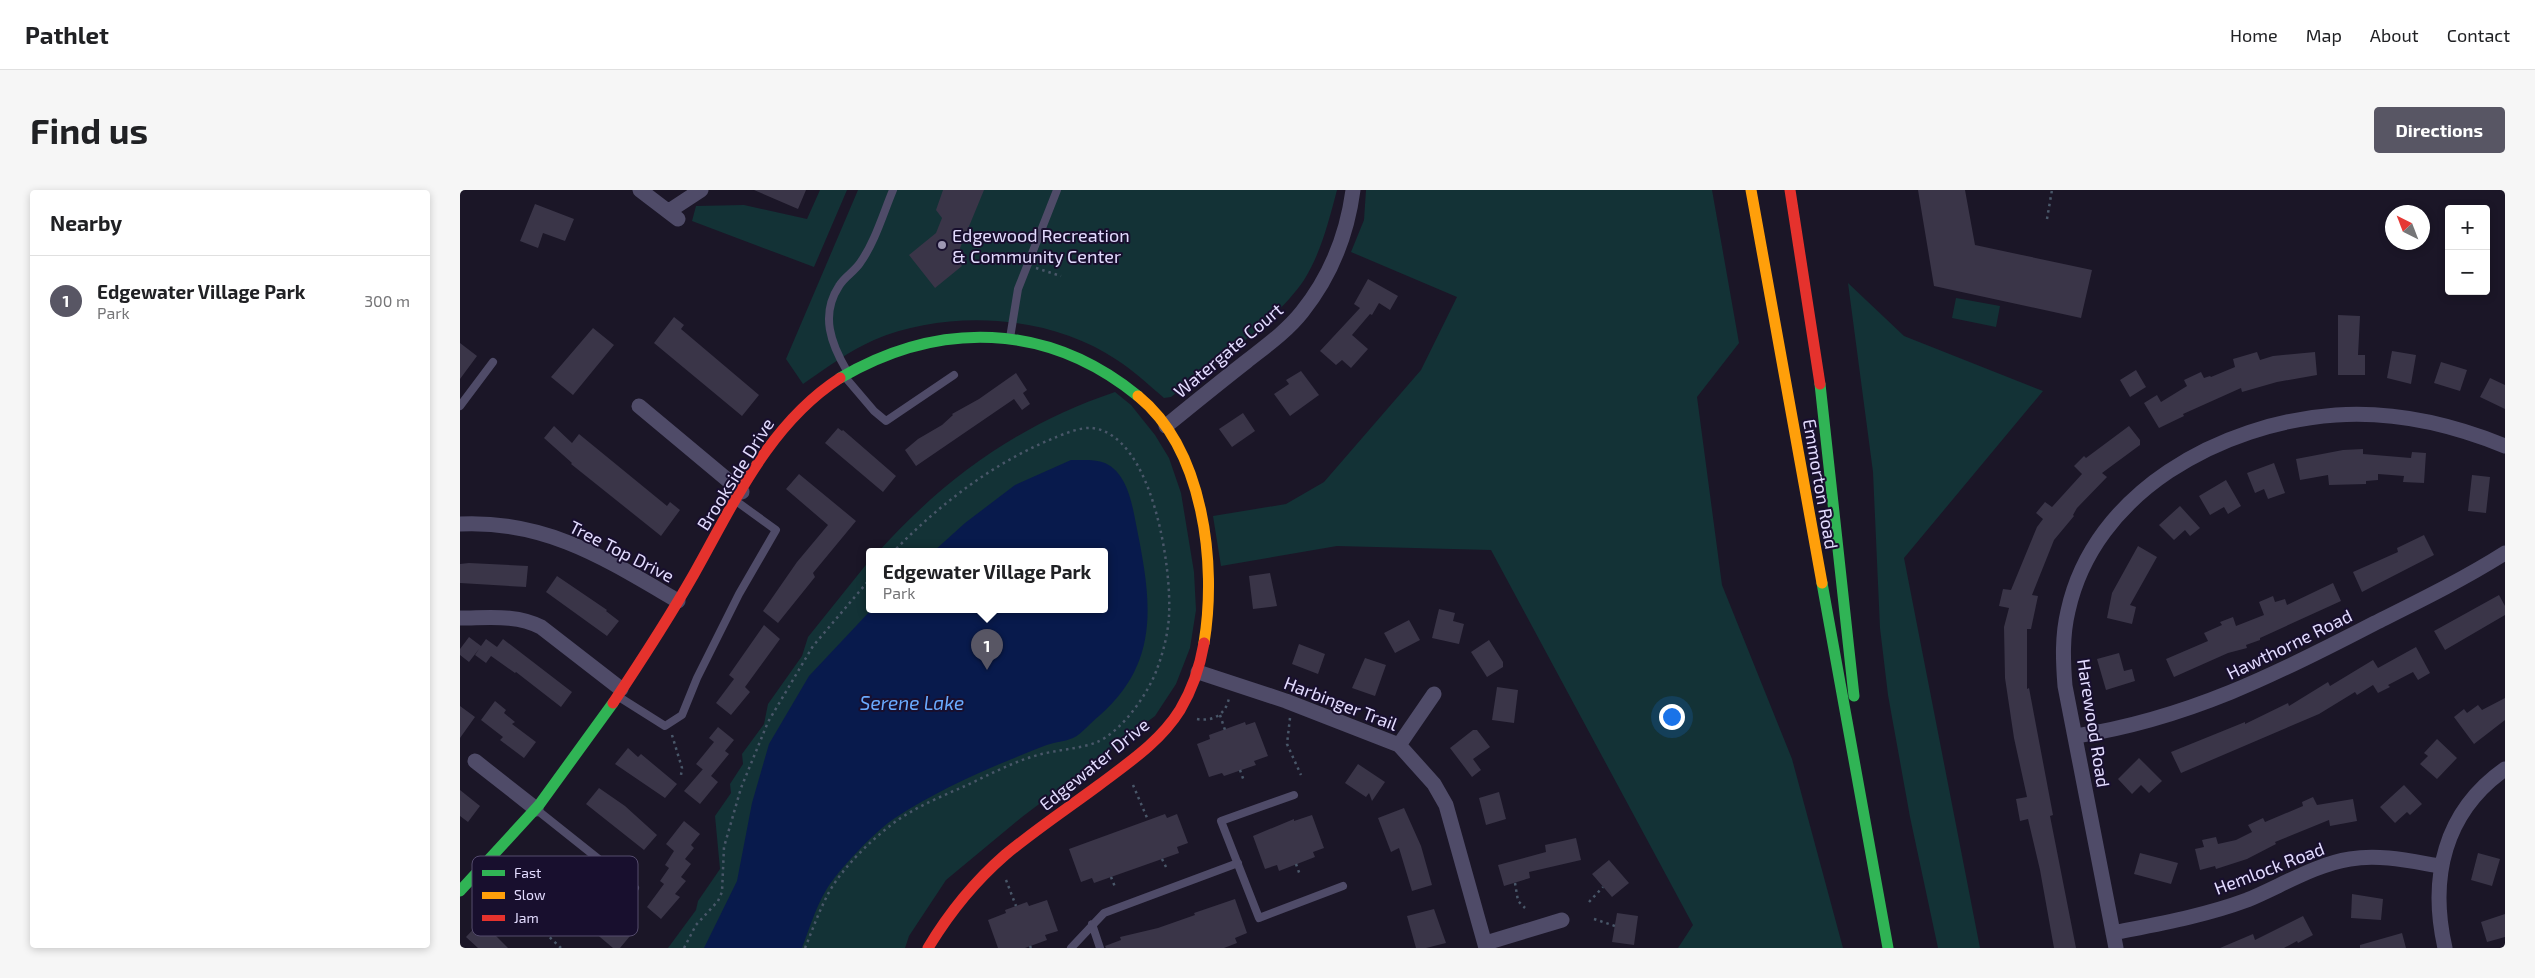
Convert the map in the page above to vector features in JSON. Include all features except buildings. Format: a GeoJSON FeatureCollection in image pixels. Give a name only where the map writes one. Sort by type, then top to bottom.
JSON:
{"type":"FeatureCollection","features":[{"type":"Feature","properties":{"kind":"street"},"geometry":{"type":"LineString","coordinates":[[640,190],[673,215],[701,190]]}},
{"type":"Feature","properties":{"kind":"street","name":"Watergate Court"},"geometry":{"type":"LineString","coordinates":[[1166,426],[1272,342],[1301,313],[1322,282],[1338,251],[1350,213],[1353,190]]}},
{"type":"Feature","properties":{"kind":"street","name":"Emmorton Road"},"geometry":{"type":"LineString","coordinates":[[1751,190],[1888,948]]}},
{"type":"Feature","properties":{"kind":"street","name":"Emmorton Road"},"geometry":{"type":"LineString","coordinates":[[1790,190],[1805,276],[1829,444],[1855,702],[1857,784]]}},
{"type":"Feature","properties":{"kind":"street","name":"Brookside Drive"},"geometry":{"type":"LineString","coordinates":[[492,856],[536,809],[579,753],[678,602],[765,453],[788,422],[817,394],[869,362],[919,343],[957,337],[1010,338],[1063,352],[1104,369],[1139,395],[1166,426]]}},
{"type":"Feature","properties":{"kind":"street"},"geometry":{"type":"LineString","coordinates":[[639,406],[739,497]]}},
{"type":"Feature","properties":{"kind":"street","name":"Harewood Road"},"geometry":{"type":"LineString","coordinates":[[2115,940],[2065,686],[2063,657],[2068,611],[2076,583],[2099,538],[2114,518],[2133,498],[2178,466],[2239,436],[2273,425],[2336,415],[2406,417],[2437,424],[2505,446]]}},
{"type":"Feature","properties":{"kind":"street","name":"Edgewater Drive"},"geometry":{"type":"LineString","coordinates":[[928,948],[942,924],[967,889],[992,864],[1156,740],[1170,724],[1185,701],[1198,672],[1206,638],[1207,552],[1200,509],[1188,464],[1166,426]]}},
{"type":"Feature","properties":{"kind":"street","name":"Tree Top Drive"},"geometry":{"type":"LineString","coordinates":[[460,524],[486,522],[547,534],[580,547],[678,602]]}},
{"type":"Feature","properties":{"kind":"street","name":"Hawthorne Road"},"geometry":{"type":"LineString","coordinates":[[2076,736],[2128,726],[2170,715],[2235,692],[2342,641],[2505,553]]}},
{"type":"Feature","properties":{"kind":"street"},"geometry":{"type":"LineString","coordinates":[[460,618],[517,618],[529,620],[541,627],[619,693]]}},
{"type":"Feature","properties":{"kind":"street","name":"Harbinger Trail"},"geometry":{"type":"LineString","coordinates":[[1198,672],[1295,705],[1399,745],[1434,784],[1446,805],[1486,946]]}},
{"type":"Feature","properties":{"kind":"street"},"geometry":{"type":"LineString","coordinates":[[1399,745],[1434,694]]}},
{"type":"Feature","properties":{"kind":"street"},"geometry":{"type":"LineString","coordinates":[[475,761],[536,809]]}},
{"type":"Feature","properties":{"kind":"street"},"geometry":{"type":"LineString","coordinates":[[2444,948],[2440,928],[2438,898],[2440,866],[2448,840],[2466,807],[2478,792],[2505,769]]}},
{"type":"Feature","properties":{"kind":"street","name":"Hemlock Road"},"geometry":{"type":"LineString","coordinates":[[2115,940],[2244,901],[2347,859],[2366,857],[2397,858],[2440,866]]}},
{"type":"Feature","properties":{"kind":"street","name":"Brookside Drive"},"geometry":{"type":"LineString","coordinates":[[460,891],[472,878]]}},
{"type":"Feature","properties":{"kind":"street"},"geometry":{"type":"LineString","coordinates":[[1486,946],[1562,920]]}},
{"type":"Feature","properties":{"kind":"lane"},"geometry":{"type":"LineString","coordinates":[[892,190],[867,251],[859,265],[839,285],[829,314],[829,334],[834,349],[847,376],[886,421],[954,375]]}},
{"type":"Feature","properties":{"kind":"lane"},"geometry":{"type":"LineString","coordinates":[[1010,338],[1018,289],[1057,190]]}},
{"type":"Feature","properties":{"kind":"lane"},"geometry":{"type":"LineString","coordinates":[[460,406],[493,362]]}},
{"type":"Feature","properties":{"kind":"lane"},"geometry":{"type":"LineString","coordinates":[[619,693],[665,726],[682,714],[739,594],[776,530],[739,497]]}},
{"type":"Feature","properties":{"kind":"lane"},"geometry":{"type":"LineString","coordinates":[[1294,795],[1221,821],[1259,918],[1343,886]]}},
{"type":"Feature","properties":{"kind":"lane"},"geometry":{"type":"LineString","coordinates":[[536,809],[595,856]]}},
{"type":"Feature","properties":{"kind":"lane"},"geometry":{"type":"LineString","coordinates":[[1071,948],[1104,913],[1238,863]]}},
{"type":"Feature","properties":{"kind":"lane"},"geometry":{"type":"LineString","coordinates":[[1092,924],[1100,948]]}},
{"type":"Feature","properties":{"kind":"path"},"geometry":{"type":"LineString","coordinates":[[2047,219],[2052,190]]}},
{"type":"Feature","properties":{"kind":"path"},"geometry":{"type":"LineString","coordinates":[[1028,264],[1061,276]]}},
{"type":"Feature","properties":{"kind":"path"},"geometry":{"type":"LineString","coordinates":[[805,948],[832,887],[890,825],[909,812],[1010,765],[1039,755],[1096,743],[1120,724],[1142,699],[1157,671],[1165,644],[1169,617],[1169,586],[1154,503],[1146,481],[1126,448],[1114,438],[1091,428],[1066,434],[1031,448],[1002,463],[940,510],[897,548]]}},
{"type":"Feature","properties":{"kind":"path"},"geometry":{"type":"LineString","coordinates":[[684,948],[696,925],[718,901],[722,892],[724,847],[741,788],[760,740],[801,664],[816,642],[866,584]]}},
{"type":"Feature","properties":{"kind":"path"},"geometry":{"type":"LineString","coordinates":[[1197,719],[1206,721],[1220,716],[1227,707],[1229,698]]}},
{"type":"Feature","properties":{"kind":"path"},"geometry":{"type":"LineString","coordinates":[[1295,705],[1287,732],[1287,744],[1302,775]]}},
{"type":"Feature","properties":{"kind":"path"},"geometry":{"type":"LineString","coordinates":[[1220,716],[1226,730]]}},
{"type":"Feature","properties":{"kind":"path"},"geometry":{"type":"LineString","coordinates":[[668,723],[682,768],[681,775]]}},
{"type":"Feature","properties":{"kind":"path"},"geometry":{"type":"LineString","coordinates":[[1240,770],[1244,781]]}},
{"type":"Feature","properties":{"kind":"path"},"geometry":{"type":"LineString","coordinates":[[1133,785],[1148,820]]}},
{"type":"Feature","properties":{"kind":"path"},"geometry":{"type":"LineString","coordinates":[[1162,859],[1166,867]]}},
{"type":"Feature","properties":{"kind":"path"},"geometry":{"type":"LineString","coordinates":[[1296,864],[1300,875]]}},
{"type":"Feature","properties":{"kind":"path"},"geometry":{"type":"LineString","coordinates":[[1111,877],[1115,887]]}},
{"type":"Feature","properties":{"kind":"path"},"geometry":{"type":"LineString","coordinates":[[1006,880],[1016,906]]}},
{"type":"Feature","properties":{"kind":"path"},"geometry":{"type":"LineString","coordinates":[[1515,883],[1518,901],[1525,908]]}},
{"type":"Feature","properties":{"kind":"path"},"geometry":{"type":"LineString","coordinates":[[1589,902],[1603,887]]}},
{"type":"Feature","properties":{"kind":"path"},"geometry":{"type":"LineString","coordinates":[[1594,919],[1615,926]]}},
{"type":"Feature","properties":{"kind":"path"},"geometry":{"type":"LineString","coordinates":[[548,936],[561,948]]}},
{"type":"Feature","properties":{"kind":"green space"},"geometry":{"type":"Polygon","coordinates":[[[820,190],[847,190],[814,267],[692,221],[696,206],[744,205],[807,219],[820,190]]]}},
{"type":"Feature","properties":{"kind":"green space"},"geometry":{"type":"Polygon","coordinates":[[[858,190],[1337,190],[1324,236],[1315,259],[1304,280],[1292,296],[1277,312],[1242,342],[1171,397],[1164,398],[1123,364],[1090,345],[1061,333],[1030,325],[998,321],[965,321],[903,330],[874,340],[856,349],[803,384],[786,359],[858,190]]]}},
{"type":"Feature","properties":{"kind":"green space"},"geometry":{"type":"Polygon","coordinates":[[[1366,190],[1712,190],[1739,343],[1697,397],[1722,585],[1792,759],[1843,948],[1678,948],[1693,925],[1491,550],[1337,546],[1221,566],[1213,516],[1286,504],[1324,482],[1421,370],[1457,297],[1351,252],[1364,220],[1366,190]]]}},
{"type":"Feature","properties":{"kind":"green space"},"geometry":{"type":"Polygon","coordinates":[[[1848,283],[1904,336],[2043,391],[1904,558],[1980,948],[1938,948],[1910,817],[1888,695],[1880,628],[1873,472],[1848,283]]]}},
{"type":"Feature","properties":{"kind":"green space"},"geometry":{"type":"Polygon","coordinates":[[[1956,298],[2000,306],[1996,327],[1952,318],[1956,298]]]}},
{"type":"Feature","properties":{"kind":"green space"},"geometry":{"type":"Polygon","coordinates":[[[1115,392],[1131,405],[1155,435],[1169,458],[1181,493],[1194,572],[1196,610],[1190,648],[1176,684],[1155,716],[1022,817],[946,880],[909,936],[905,948],[668,948],[696,910],[698,901],[720,869],[715,816],[731,793],[730,784],[743,764],[742,754],[764,724],[768,704],[802,656],[808,637],[866,565],[866,613],[1108,613],[1108,548],[882,548],[931,499],[986,456],[1047,420],[1115,392]]]}},
{"type":"Feature","properties":{"kind":"water","name":"Serene Lake"},"geometry":{"type":"Polygon","coordinates":[[[1071,460],[1088,460],[1105,463],[1112,468],[1119,474],[1127,489],[1134,516],[1145,578],[1147,628],[1142,651],[1133,673],[1119,695],[1076,736],[1044,746],[968,778],[913,807],[887,824],[857,852],[830,884],[818,905],[802,948],[704,948],[737,881],[752,803],[769,744],[809,676],[868,613],[1108,613],[1108,548],[937,548],[965,523],[1015,485],[1071,460]]]}},
{"type":"Feature","properties":{"kind":"traffic: fast"},"geometry":{"type":"LineString","coordinates":[[840,378],[877,359],[916,346],[954,339],[992,338],[1030,342],[1067,354],[1103,372],[1138,396]]}},
{"type":"Feature","properties":{"kind":"traffic: fast"},"geometry":{"type":"LineString","coordinates":[[1820,384],[1854,696]]}},
{"type":"Feature","properties":{"kind":"traffic: fast"},"geometry":{"type":"LineString","coordinates":[[1822,583],[1888,948]]}},
{"type":"Feature","properties":{"kind":"traffic: fast"},"geometry":{"type":"LineString","coordinates":[[492,856],[539,805],[613,703]]}},
{"type":"Feature","properties":{"kind":"traffic: fast"},"geometry":{"type":"LineString","coordinates":[[460,891],[472,878]]}},
{"type":"Feature","properties":{"kind":"traffic: slow"},"geometry":{"type":"LineString","coordinates":[[1751,190],[1822,583]]}},
{"type":"Feature","properties":{"kind":"traffic: slow"},"geometry":{"type":"LineString","coordinates":[[1138,396],[1160,419],[1178,446],[1191,477],[1201,510],[1206,544],[1208,579],[1208,612],[1204,643]]}},
{"type":"Feature","properties":{"kind":"traffic: jam"},"geometry":{"type":"LineString","coordinates":[[1790,190],[1820,384]]}},
{"type":"Feature","properties":{"kind":"traffic: jam"},"geometry":{"type":"LineString","coordinates":[[613,703],[675,607],[755,467],[793,418],[815,397],[840,378]]}},
{"type":"Feature","properties":{"kind":"traffic: jam"},"geometry":{"type":"LineString","coordinates":[[928,948],[963,898],[994,865],[1028,837],[1132,760],[1163,732],[1180,710],[1192,686],[1204,643]]}},
{"type":"Feature","properties":{"kind":"place","name":"Edgewood Recreation & Community Center"},"geometry":{"type":"Point","coordinates":[942,245]}},
{"type":"Feature","properties":{"kind":"place","name":"Edgewater Village Park"},"geometry":{"type":"Point","coordinates":[987,670]}}]}
